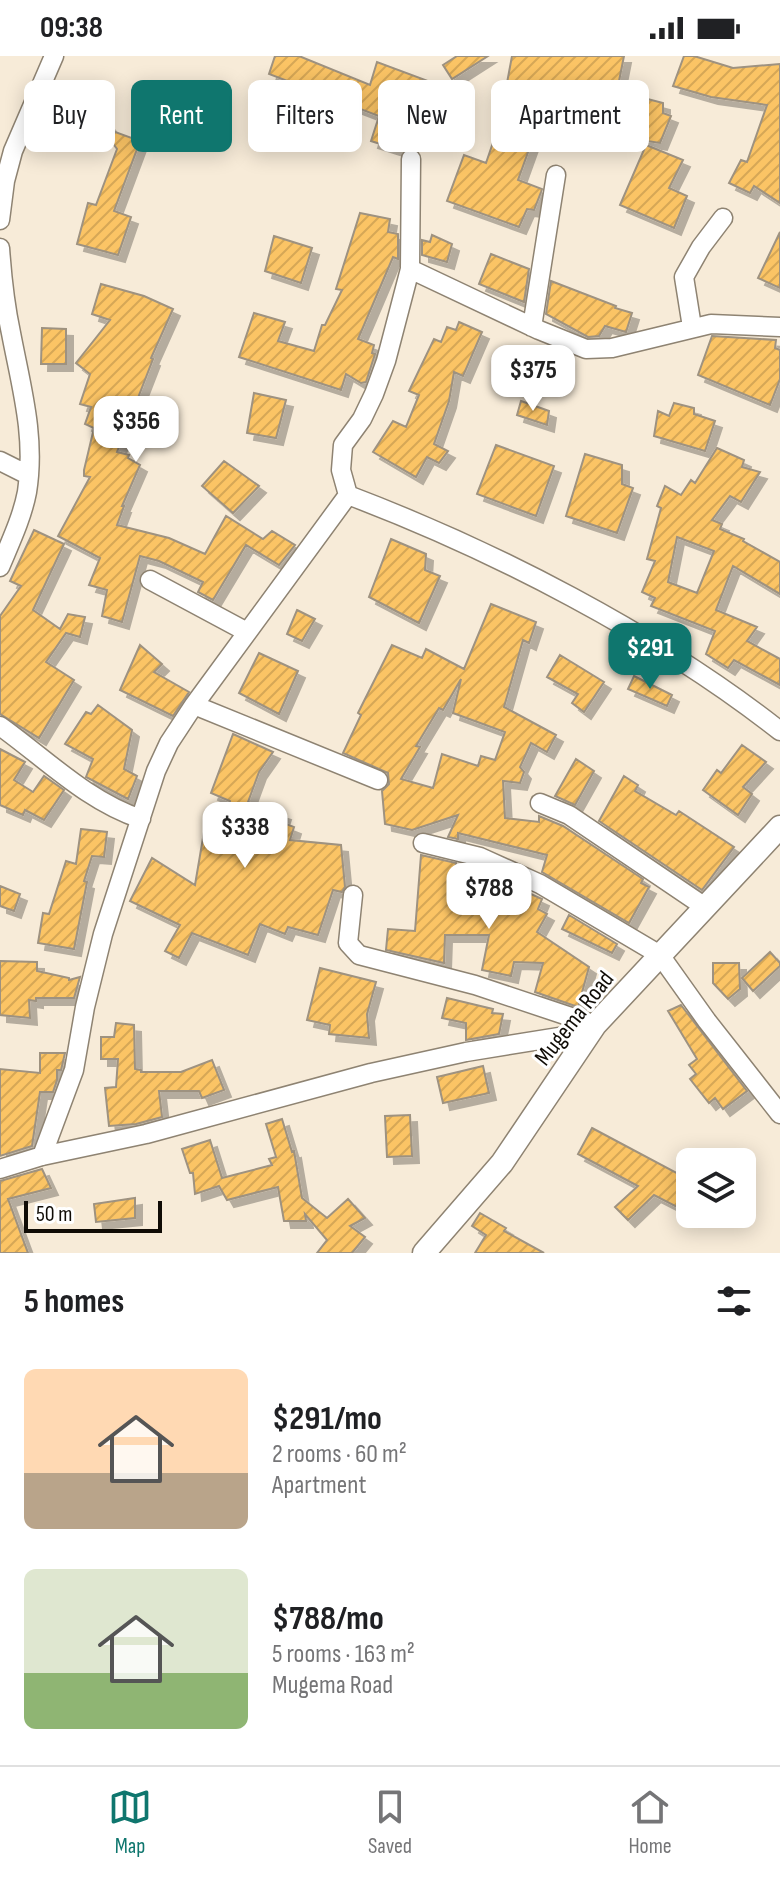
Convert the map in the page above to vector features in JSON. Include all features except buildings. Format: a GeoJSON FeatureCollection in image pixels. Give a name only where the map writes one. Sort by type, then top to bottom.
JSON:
{"type":"FeatureCollection","features":[{"type":"Feature","properties":{"kind":"street"},"geometry":{"type":"LineString","coordinates":[[0,220],[13,151],[54,56]]}},
{"type":"Feature","properties":{"kind":"street"},"geometry":{"type":"LineString","coordinates":[[348,495],[341,470],[343,445],[362,419],[374,394],[410,269],[411,159]]}},
{"type":"Feature","properties":{"kind":"street"},"geometry":{"type":"LineString","coordinates":[[532,327],[556,175]]}},
{"type":"Feature","properties":{"kind":"street"},"geometry":{"type":"LineString","coordinates":[[692,327],[684,277],[723,218]]}},
{"type":"Feature","properties":{"kind":"street"},"geometry":{"type":"LineString","coordinates":[[0,248],[6,305],[27,410],[28,475],[27,493],[0,567]]}},
{"type":"Feature","properties":{"kind":"street"},"geometry":{"type":"LineString","coordinates":[[410,269],[532,327],[594,350],[692,327],[742,324],[780,327]]}},
{"type":"Feature","properties":{"kind":"street"},"geometry":{"type":"LineString","coordinates":[[0,461],[28,475]]}},
{"type":"Feature","properties":{"kind":"street"},"geometry":{"type":"LineString","coordinates":[[42,1156],[74,1070],[103,934],[156,771],[169,743],[194,705],[348,495]]}},
{"type":"Feature","properties":{"kind":"street"},"geometry":{"type":"LineString","coordinates":[[348,495],[527,574],[710,680],[780,731]]}},
{"type":"Feature","properties":{"kind":"street"},"geometry":{"type":"LineString","coordinates":[[150,580],[247,632]]}},
{"type":"Feature","properties":{"kind":"street"},"geometry":{"type":"LineString","coordinates":[[194,705],[378,780]]}},
{"type":"Feature","properties":{"kind":"street"},"geometry":{"type":"LineString","coordinates":[[0,726],[116,811],[141,819]]}},
{"type":"Feature","properties":{"kind":"street"},"geometry":{"type":"LineString","coordinates":[[540,803],[582,823],[705,907]]}},
{"type":"Feature","properties":{"kind":"street","name":"Mugema Road"},"geometry":{"type":"LineString","coordinates":[[424,1253],[502,1163],[593,1028],[780,827]]}},
{"type":"Feature","properties":{"kind":"street"},"geometry":{"type":"LineString","coordinates":[[423,843],[480,857],[540,884],[660,955],[780,1114]]}},
{"type":"Feature","properties":{"kind":"street"},"geometry":{"type":"LineString","coordinates":[[353,895],[348,943],[359,955],[475,985],[593,1028]]}},
{"type":"Feature","properties":{"kind":"street"},"geometry":{"type":"LineString","coordinates":[[0,1169],[42,1156],[146,1134],[371,1073],[593,1028]]}}]}
